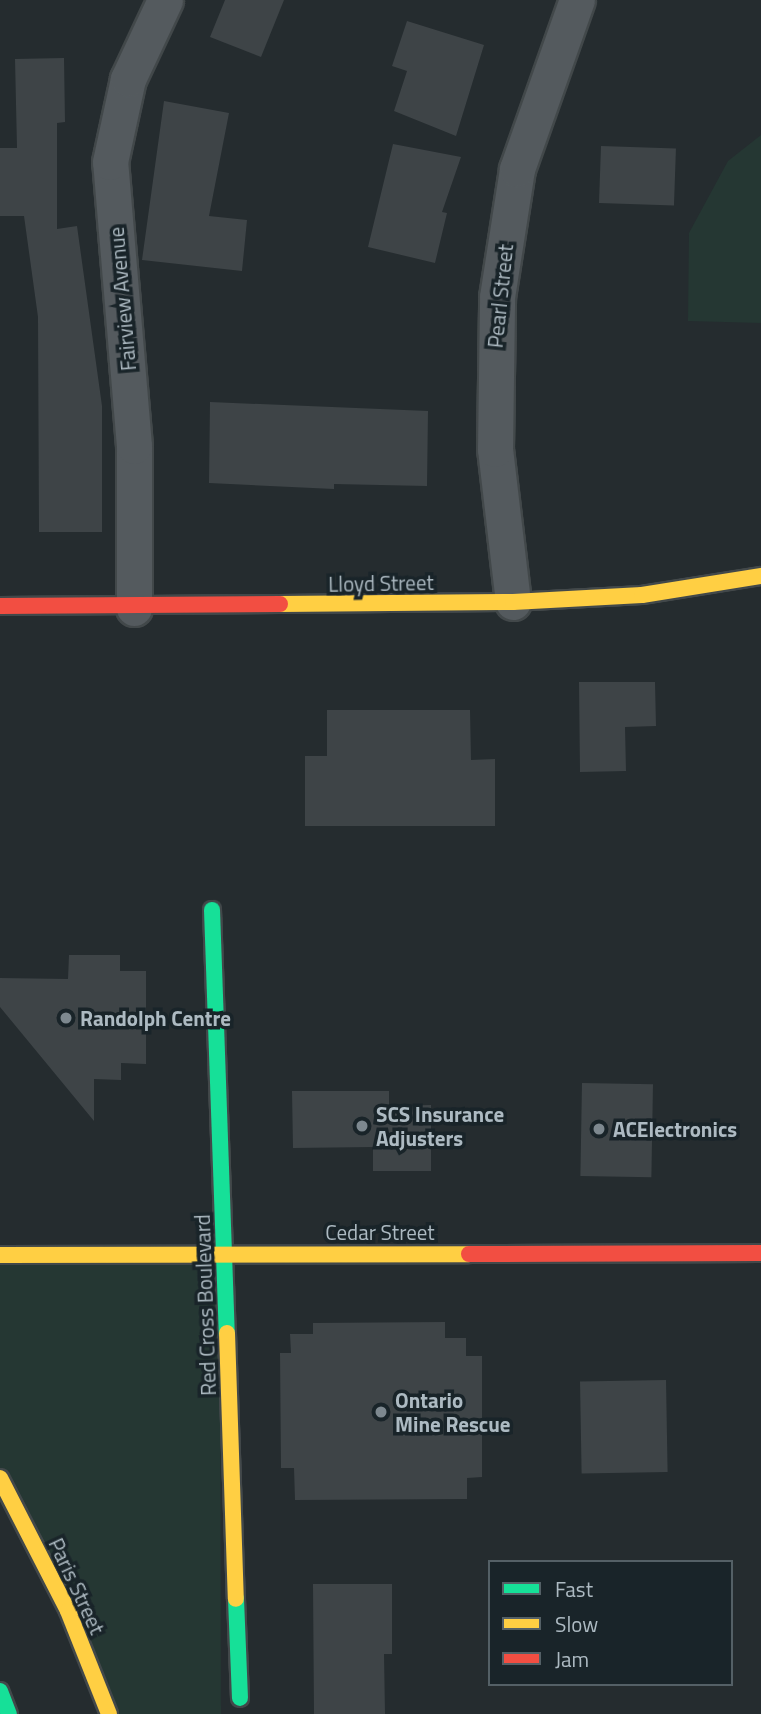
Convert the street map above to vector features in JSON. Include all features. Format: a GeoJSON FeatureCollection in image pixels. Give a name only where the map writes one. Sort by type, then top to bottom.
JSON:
{"type":"FeatureCollection","features":[{"type":"Feature","properties":{"kind":"street","name":"Fairview Avenue"},"geometry":{"type":"LineString","coordinates":[[134,608],[134,446],[110,162],[128,79],[165,0]]}},
{"type":"Feature","properties":{"kind":"street","name":"Pearl Street"},"geometry":{"type":"LineString","coordinates":[[513,602],[495,449],[497,297],[517,169],[578,0]]}},
{"type":"Feature","properties":{"kind":"street","name":"Lloyd Street"},"geometry":{"type":"LineString","coordinates":[[0,606],[134,608],[513,602],[642,595],[761,576]]}},
{"type":"Feature","properties":{"kind":"street","name":"Red Cross Boulevard"},"geometry":{"type":"LineString","coordinates":[[212,911],[240,1698]]}},
{"type":"Feature","properties":{"kind":"street","name":"Cedar Street"},"geometry":{"type":"LineString","coordinates":[[0,1255],[761,1253]]}},
{"type":"Feature","properties":{"kind":"street","name":"Paris Street"},"geometry":{"type":"LineString","coordinates":[[0,1478],[68,1611],[109,1714]]}},
{"type":"Feature","properties":{"kind":"street"},"geometry":{"type":"LineString","coordinates":[[0,1691],[9,1714]]}},
{"type":"Feature","properties":{"kind":"green space"},"geometry":{"type":"Polygon","coordinates":[[[761,135],[761,323],[688,321],[689,233],[728,161],[761,135]]]}},
{"type":"Feature","properties":{"kind":"green space"},"geometry":{"type":"Polygon","coordinates":[[[0,1257],[220,1257],[221,1714],[113,1714],[0,1469],[0,1257]]]}},
{"type":"Feature","properties":{"kind":"building"},"geometry":{"type":"Polygon","coordinates":[[[225,0],[284,0],[261,57],[210,37],[225,0]]]}},
{"type":"Feature","properties":{"kind":"building"},"geometry":{"type":"Polygon","coordinates":[[[407,21],[484,45],[456,136],[394,111],[407,71],[392,66],[407,21]]]}},
{"type":"Feature","properties":{"kind":"building"},"geometry":{"type":"Polygon","coordinates":[[[64,58],[65,122],[57,123],[57,229],[77,226],[102,406],[102,532],[39,532],[38,317],[24,216],[0,216],[0,148],[17,148],[15,59],[64,58]]]}},
{"type":"Feature","properties":{"kind":"building"},"geometry":{"type":"Polygon","coordinates":[[[164,101],[229,113],[209,216],[247,220],[242,271],[142,260],[164,101]]]}},
{"type":"Feature","properties":{"kind":"building"},"geometry":{"type":"Polygon","coordinates":[[[393,144],[461,157],[442,212],[447,213],[435,263],[368,247],[393,144]]]}},
{"type":"Feature","properties":{"kind":"building"},"geometry":{"type":"Polygon","coordinates":[[[601,146],[676,149],[674,206],[599,203],[601,146]]]}},
{"type":"Feature","properties":{"kind":"building"},"geometry":{"type":"Polygon","coordinates":[[[210,402],[428,411],[427,486],[334,484],[334,489],[209,483],[210,402]]]}},
{"type":"Feature","properties":{"kind":"building"},"geometry":{"type":"Polygon","coordinates":[[[579,682],[655,682],[656,726],[625,727],[626,771],[580,772],[579,682]]]}},
{"type":"Feature","properties":{"kind":"building"},"geometry":{"type":"Polygon","coordinates":[[[327,710],[470,710],[471,760],[495,759],[495,826],[305,826],[305,756],[327,756],[327,710]]]}},
{"type":"Feature","properties":{"kind":"building","name":"Randolph Centre"},"geometry":{"type":"Polygon","coordinates":[[[69,955],[120,955],[120,971],[146,971],[146,1064],[121,1063],[121,1080],[94,1079],[94,1121],[0,1007],[0,978],[68,979],[69,955]]]}},
{"type":"Feature","properties":{"kind":"building"},"geometry":{"type":"Polygon","coordinates":[[[582,1083],[653,1084],[651,1177],[580,1176],[582,1083]]]}},
{"type":"Feature","properties":{"kind":"building","name":"SCS Insurance Adjusters"},"geometry":{"type":"Polygon","coordinates":[[[292,1091],[389,1091],[389,1106],[431,1105],[431,1171],[373,1171],[373,1147],[293,1148],[292,1091]]]}},
{"type":"Feature","properties":{"kind":"building","name":"Ontario Mine Rescue"},"geometry":{"type":"Polygon","coordinates":[[[445,1322],[445,1338],[466,1338],[466,1356],[482,1356],[482,1477],[467,1478],[467,1499],[295,1500],[294,1468],[281,1468],[280,1353],[291,1353],[290,1334],[313,1334],[313,1323],[445,1322]]]}},
{"type":"Feature","properties":{"kind":"building"},"geometry":{"type":"Polygon","coordinates":[[[666,1380],[668,1472],[582,1473],[580,1382],[666,1380]]]}},
{"type":"Feature","properties":{"kind":"building"},"geometry":{"type":"Polygon","coordinates":[[[313,1584],[392,1584],[392,1654],[384,1654],[385,1714],[314,1714],[313,1584]]]}},
{"type":"Feature","properties":{"kind":"traffic: fast"},"geometry":{"type":"LineString","coordinates":[[212,910],[227,1333]]}},
{"type":"Feature","properties":{"kind":"traffic: fast"},"geometry":{"type":"LineString","coordinates":[[236,1599],[240,1698]]}},
{"type":"Feature","properties":{"kind":"traffic: fast"},"geometry":{"type":"LineString","coordinates":[[0,1691],[9,1714]]}},
{"type":"Feature","properties":{"kind":"traffic: slow"},"geometry":{"type":"LineString","coordinates":[[280,604],[513,602],[642,595],[761,576]]}},
{"type":"Feature","properties":{"kind":"traffic: slow"},"geometry":{"type":"LineString","coordinates":[[0,1255],[469,1254]]}},
{"type":"Feature","properties":{"kind":"traffic: slow"},"geometry":{"type":"LineString","coordinates":[[227,1333],[236,1599]]}},
{"type":"Feature","properties":{"kind":"traffic: slow"},"geometry":{"type":"LineString","coordinates":[[0,1478],[68,1611],[109,1714]]}},
{"type":"Feature","properties":{"kind":"traffic: jam"},"geometry":{"type":"LineString","coordinates":[[0,606],[280,604]]}},
{"type":"Feature","properties":{"kind":"traffic: jam"},"geometry":{"type":"LineString","coordinates":[[469,1254],[761,1253]]}},
{"type":"Feature","properties":{"kind":"place","name":"Randolph Centre"},"geometry":{"type":"Point","coordinates":[66,1018]}},
{"type":"Feature","properties":{"kind":"place","name":"SCS Insurance Adjusters"},"geometry":{"type":"Point","coordinates":[362,1126]}},
{"type":"Feature","properties":{"kind":"place","name":"ACElectronics"},"geometry":{"type":"Point","coordinates":[599,1129]}},
{"type":"Feature","properties":{"kind":"place","name":"Ontario Mine Rescue"},"geometry":{"type":"Point","coordinates":[381,1412]}}]}
